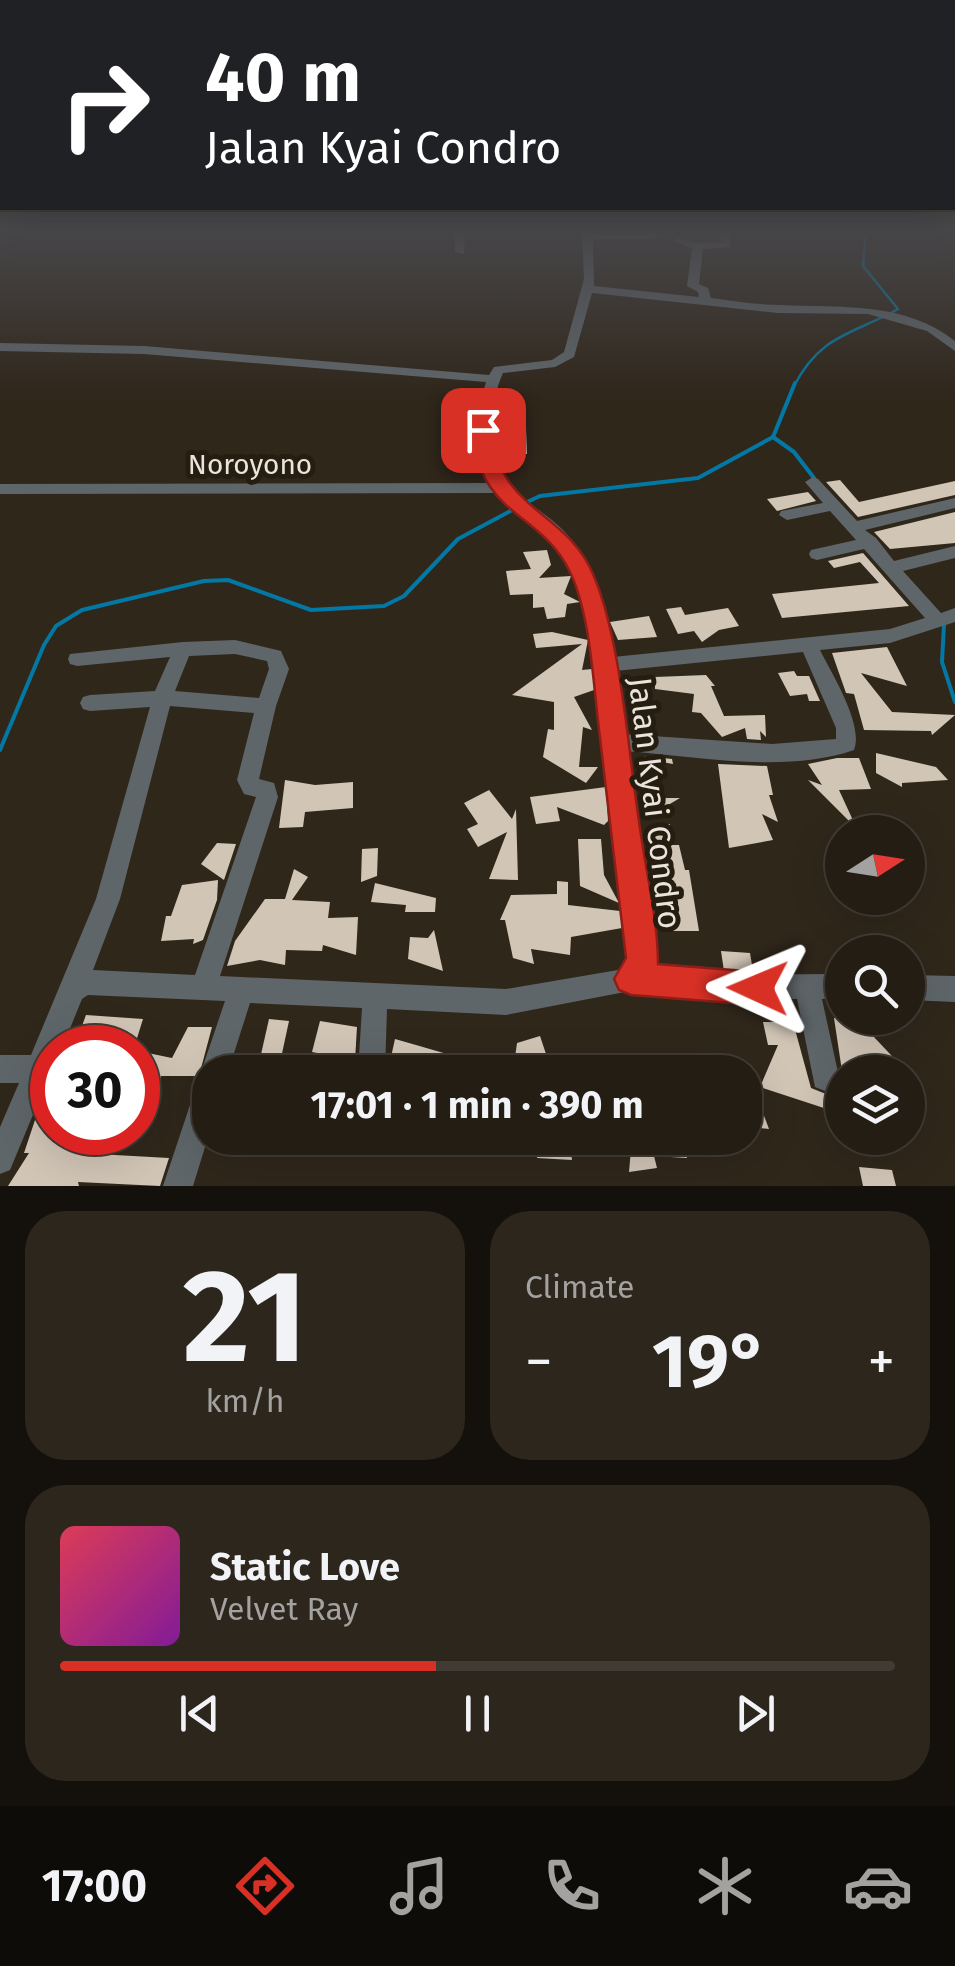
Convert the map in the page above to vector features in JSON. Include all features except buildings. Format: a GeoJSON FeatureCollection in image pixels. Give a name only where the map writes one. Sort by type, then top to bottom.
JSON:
{"type":"FeatureCollection","features":[{"type":"Feature","properties":{"kind":"street"},"geometry":{"type":"LineString","coordinates":[[0,347],[164,352],[493,379],[499,370],[511,365],[566,359],[588,285]]}},
{"type":"Feature","properties":{"kind":"street"},"geometry":{"type":"LineString","coordinates":[[693,285],[704,290],[706,302]]}},
{"type":"Feature","properties":{"kind":"street"},"geometry":{"type":"LineString","coordinates":[[587,289],[886,316],[931,328],[955,347]]}},
{"type":"Feature","properties":{"kind":"street","name":"Jalan Kyai Condro"},"geometry":{"type":"LineString","coordinates":[[493,379],[483,444],[486,462],[512,500],[578,560],[604,665],[643,962],[631,979]]}},
{"type":"Feature","properties":{"kind":"street"},"geometry":{"type":"LineString","coordinates":[[604,665],[890,636],[944,619],[898,566],[813,482]]}},
{"type":"Feature","properties":{"kind":"street","name":"Noroyono"},"geometry":{"type":"LineString","coordinates":[[0,489],[512,500]]}},
{"type":"Feature","properties":{"kind":"street"},"geometry":{"type":"LineString","coordinates":[[816,554],[862,531],[955,503]]}},
{"type":"Feature","properties":{"kind":"street"},"geometry":{"type":"LineString","coordinates":[[787,515],[835,505]]}},
{"type":"Feature","properties":{"kind":"street"},"geometry":{"type":"LineString","coordinates":[[898,566],[955,552]]}},
{"type":"Feature","properties":{"kind":"street"},"geometry":{"type":"LineString","coordinates":[[613,742],[803,752],[840,749],[847,744],[846,728],[808,643]]}},
{"type":"Feature","properties":{"kind":"street"},"geometry":{"type":"LineString","coordinates":[[77,658],[235,647],[274,656],[278,669],[248,780],[252,787],[266,790],[268,797],[204,985]]}},
{"type":"Feature","properties":{"kind":"street"},"geometry":{"type":"LineString","coordinates":[[57,1025],[108,898],[162,698],[183,649]]}},
{"type":"Feature","properties":{"kind":"street"},"geometry":{"type":"LineString","coordinates":[[90,703],[162,698],[266,706]]}},
{"type":"Feature","properties":{"kind":"street"},"geometry":{"type":"LineString","coordinates":[[73,990],[92,981],[506,1002],[631,979],[712,988],[825,986]]}},
{"type":"Feature","properties":{"kind":"street"},"geometry":{"type":"LineString","coordinates":[[808,986],[825,1076]]}},
{"type":"Feature","properties":{"kind":"street"},"geometry":{"type":"LineString","coordinates":[[925,988],[955,989]]}},
{"type":"Feature","properties":{"kind":"street"},"geometry":{"type":"LineString","coordinates":[[221,1055],[242,989]]}},
{"type":"Feature","properties":{"kind":"street"},"geometry":{"type":"LineString","coordinates":[[373,1055],[376,997]]}},
{"type":"Feature","properties":{"kind":"street"},"geometry":{"type":"LineString","coordinates":[[0,1068],[30,1069]]}},
{"type":"Feature","properties":{"kind":"street"},"geometry":{"type":"LineString","coordinates":[[0,1160],[30,1084]]}},
{"type":"Feature","properties":{"kind":"street"},"geometry":{"type":"LineString","coordinates":[[178,1186],[192,1143]]}},
{"type":"Feature","properties":{"kind":"waterway"},"geometry":{"type":"LineString","coordinates":[[794,386],[804,369],[827,346],[898,309],[879,285]]}},
{"type":"Feature","properties":{"kind":"waterway"},"geometry":{"type":"LineString","coordinates":[[773,437],[795,383]]}},
{"type":"Feature","properties":{"kind":"waterway"},"geometry":{"type":"LineString","coordinates":[[525,503],[540,496],[698,478],[773,437]]}},
{"type":"Feature","properties":{"kind":"waterway"},"geometry":{"type":"LineString","coordinates":[[773,437],[794,452],[814,478]]}},
{"type":"Feature","properties":{"kind":"waterway"},"geometry":{"type":"LineString","coordinates":[[0,750],[44,645],[56,626],[82,610],[204,581],[228,580],[311,610],[384,606],[404,596],[458,539],[516,508]]}},
{"type":"Feature","properties":{"kind":"waterway"},"geometry":{"type":"LineString","coordinates":[[944,624],[942,662],[955,702]]}},
{"type":"Feature","properties":{"kind":"route"},"geometry":{"type":"LineString","coordinates":[[483,430],[484,453],[493,478],[511,501],[568,549],[583,574],[604,665],[643,962],[631,979],[712,988],[758,988]]}}]}
